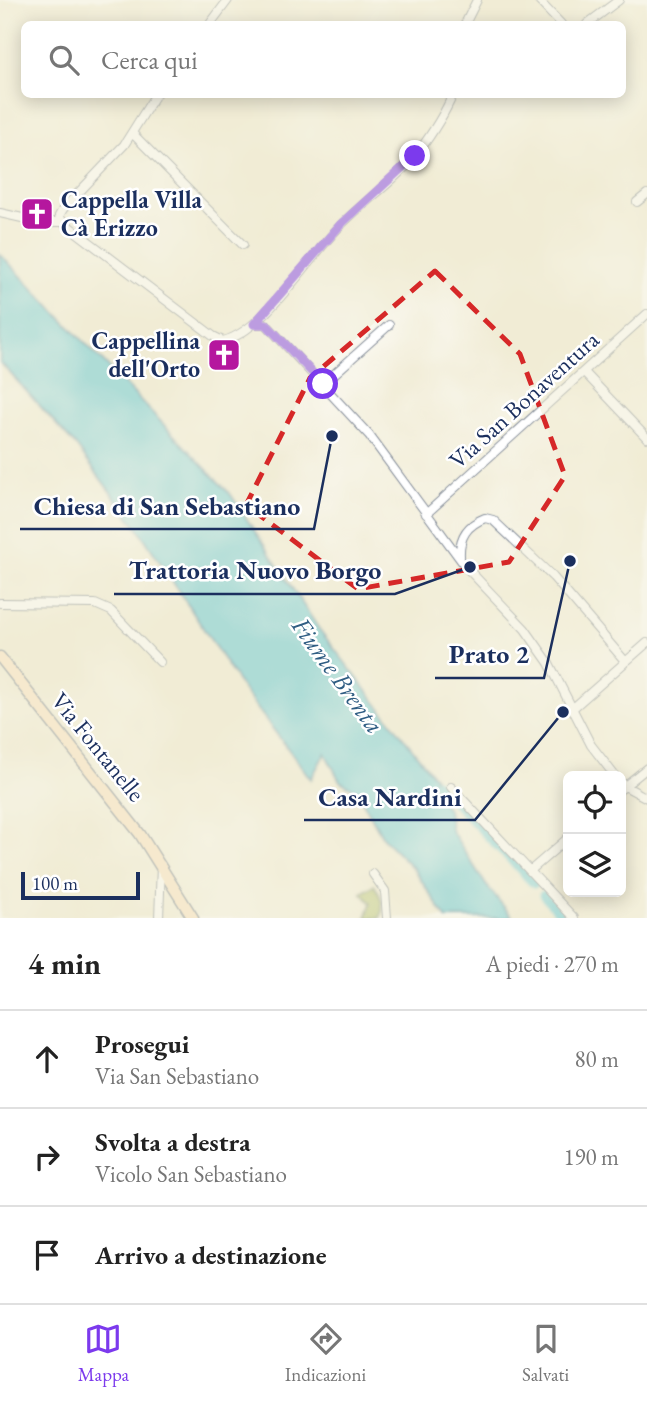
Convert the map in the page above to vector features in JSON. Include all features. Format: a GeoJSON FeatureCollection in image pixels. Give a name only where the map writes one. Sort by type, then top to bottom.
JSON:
{"type":"FeatureCollection","features":[{"type":"Feature","properties":{"kind":"street"},"geometry":{"type":"LineString","coordinates":[[212,21],[228,0]]}},
{"type":"Feature","properties":{"kind":"street"},"geometry":{"type":"LineString","coordinates":[[467,21],[477,0]]}},
{"type":"Feature","properties":{"kind":"street"},"geometry":{"type":"LineString","coordinates":[[538,0],[558,21]]}},
{"type":"Feature","properties":{"kind":"street"},"geometry":{"type":"LineString","coordinates":[[591,21],[619,0]]}},
{"type":"Feature","properties":{"kind":"street"},"geometry":{"type":"LineString","coordinates":[[154,98],[132,133],[59,216],[63,222],[223,341],[254,324],[341,224],[415,156],[447,110],[452,98]]}},
{"type":"Feature","properties":{"kind":"street"},"geometry":{"type":"LineString","coordinates":[[132,133],[243,245]]}},
{"type":"Feature","properties":{"kind":"street"},"geometry":{"type":"LineString","coordinates":[[637,202],[647,194]]}},
{"type":"Feature","properties":{"kind":"street"},"geometry":{"type":"LineString","coordinates":[[0,213],[40,222],[63,222]]}},
{"type":"Feature","properties":{"kind":"street","name":"Via San Bonaventura"},"geometry":{"type":"LineString","coordinates":[[426,514],[647,314]]}},
{"type":"Feature","properties":{"kind":"street"},"geometry":{"type":"LineString","coordinates":[[254,324],[266,324],[369,435],[460,557],[537,645],[591,745],[611,771]]}},
{"type":"Feature","properties":{"kind":"street"},"geometry":{"type":"LineString","coordinates":[[323,384],[389,325]]}},
{"type":"Feature","properties":{"kind":"street"},"geometry":{"type":"LineString","coordinates":[[584,372],[647,438]]}},
{"type":"Feature","properties":{"kind":"street"},"geometry":{"type":"LineString","coordinates":[[460,557],[460,544],[468,528],[485,518],[493,520],[553,577],[625,661]]}},
{"type":"Feature","properties":{"kind":"street"},"geometry":{"type":"LineString","coordinates":[[0,603],[95,604],[111,611],[160,662]]}},
{"type":"Feature","properties":{"kind":"street"},"geometry":{"type":"LineString","coordinates":[[572,709],[625,661],[646,647]]}},
{"type":"Feature","properties":{"kind":"street","name":"Via Fontanelle"},"geometry":{"type":"LineString","coordinates":[[0,657],[117,803],[161,864],[192,918]]}},
{"type":"Feature","properties":{"kind":"street"},"geometry":{"type":"LineString","coordinates":[[626,783],[647,768]]}},
{"type":"Feature","properties":{"kind":"street"},"geometry":{"type":"LineString","coordinates":[[451,787],[574,918]]}},
{"type":"Feature","properties":{"kind":"street"},"geometry":{"type":"LineString","coordinates":[[626,788],[647,798]]}},
{"type":"Feature","properties":{"kind":"street"},"geometry":{"type":"LineString","coordinates":[[531,870],[563,842]]}},
{"type":"Feature","properties":{"kind":"street"},"geometry":{"type":"LineString","coordinates":[[159,918],[161,864]]}},
{"type":"Feature","properties":{"kind":"street"},"geometry":{"type":"LineString","coordinates":[[373,874],[385,891],[387,918]]}},
{"type":"Feature","properties":{"kind":"highlighted area"},"geometry":{"type":"Polygon","coordinates":[[[435,271],[520,354],[565,476],[509,562],[358,589],[246,505],[310,378],[435,271]]]}},
{"type":"Feature","properties":{"kind":"green space"},"geometry":{"type":"Polygon","coordinates":[[[374,885],[381,901],[381,914],[380,918],[366,918],[371,903],[362,893],[374,885]]]}},
{"type":"Feature","properties":{"kind":"water","name":"Fiume Brenta"},"geometry":{"type":"Polygon","coordinates":[[[0,254],[231,495],[319,629],[435,778],[430,787],[448,810],[451,830],[486,885],[513,918],[446,918],[413,868],[383,838],[357,791],[340,781],[325,753],[311,779],[244,691],[139,530],[76,446],[0,362],[0,254]]]}},
{"type":"Feature","properties":{"kind":"waterway"},"geometry":{"type":"LineString","coordinates":[[436,783],[534,884]]}},
{"type":"Feature","properties":{"kind":"waterway"},"geometry":{"type":"LineString","coordinates":[[543,895],[564,918]]}},
{"type":"Feature","properties":{"kind":"place","name":"Cappella Villa Cà Erizzo"},"geometry":{"type":"Point","coordinates":[37,214]}},
{"type":"Feature","properties":{"kind":"place","name":"Cappellina dell'Orto"},"geometry":{"type":"Point","coordinates":[224,355]}},
{"type":"Feature","properties":{"kind":"place","name":"Chiesa di San Sebastiano"},"geometry":{"type":"Point","coordinates":[332,436]}},
{"type":"Feature","properties":{"kind":"place","name":"Prato 2"},"geometry":{"type":"Point","coordinates":[570,561]}},
{"type":"Feature","properties":{"kind":"place","name":"Trattoria Nuovo Borgo"},"geometry":{"type":"Point","coordinates":[470,567]}},
{"type":"Feature","properties":{"kind":"place","name":"Casa Nardini"},"geometry":{"type":"Point","coordinates":[563,712]}},
{"type":"Feature","properties":{"kind":"route"},"geometry":{"type":"LineString","coordinates":[[323,384],[266,324],[254,324],[341,224],[415,156]]}}]}
